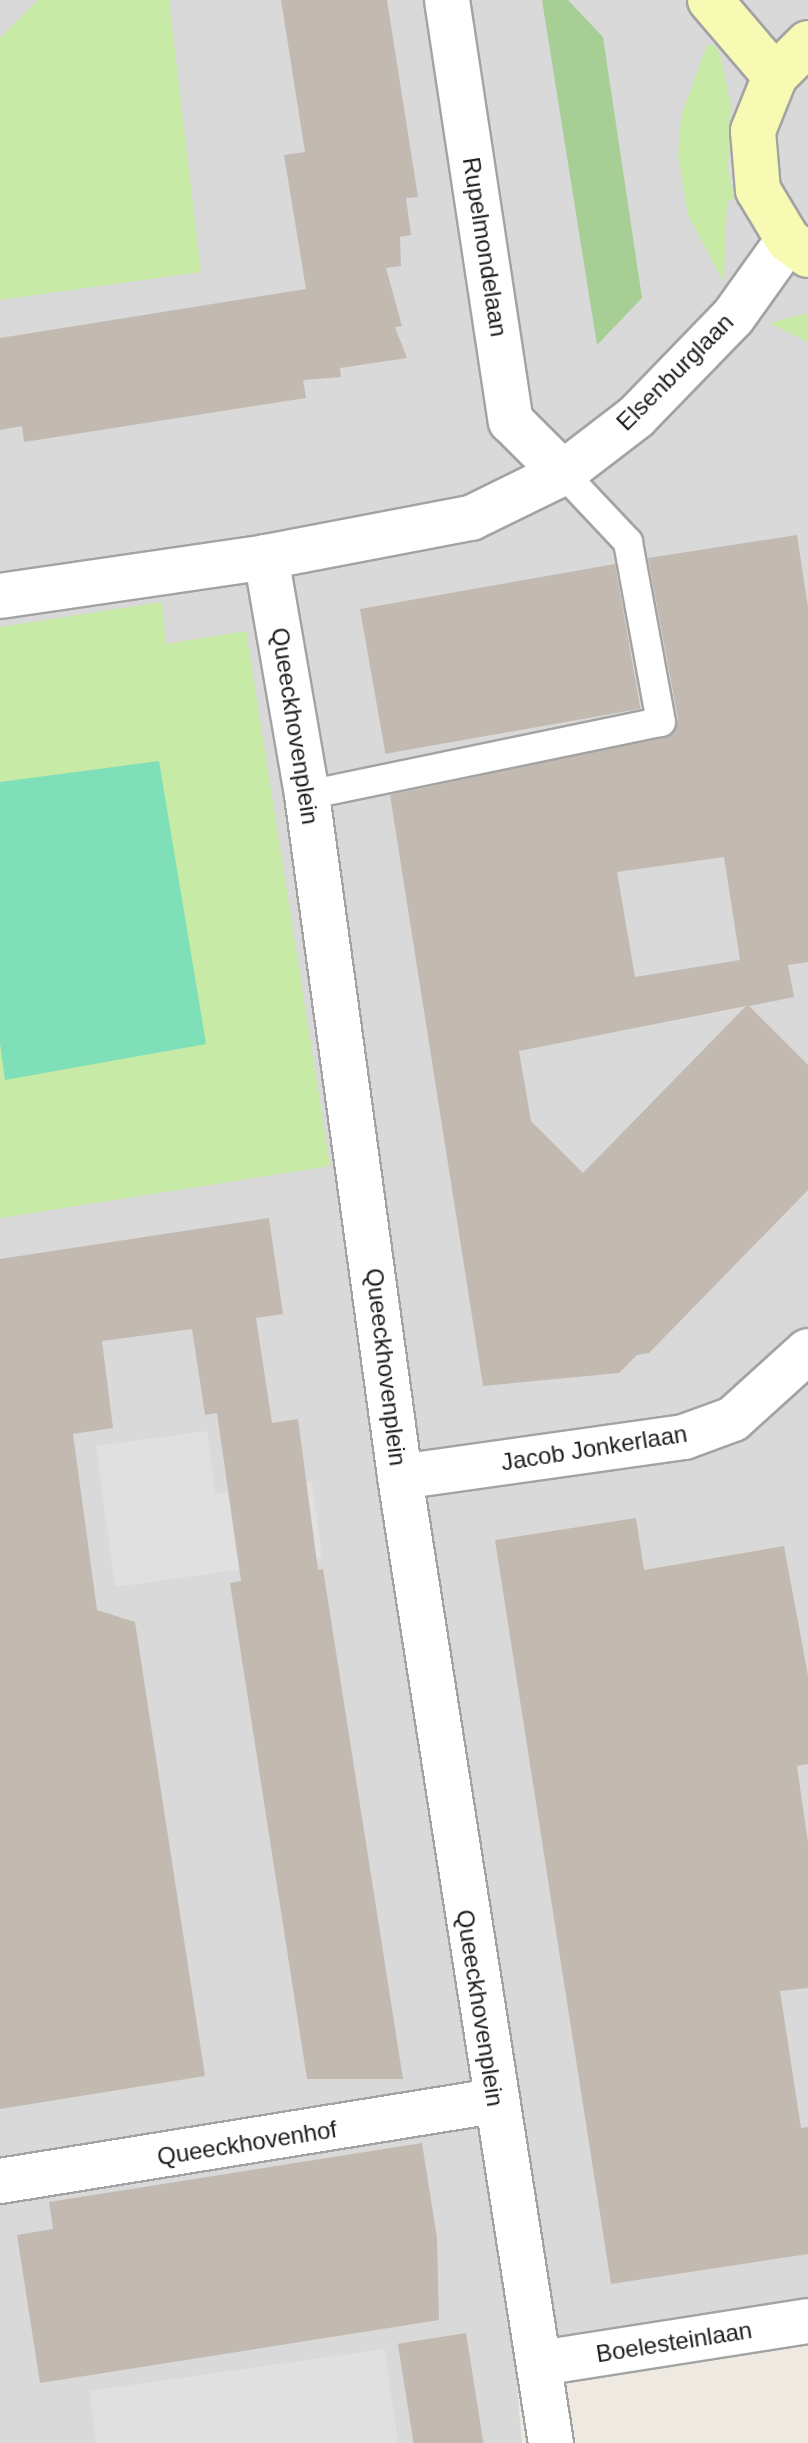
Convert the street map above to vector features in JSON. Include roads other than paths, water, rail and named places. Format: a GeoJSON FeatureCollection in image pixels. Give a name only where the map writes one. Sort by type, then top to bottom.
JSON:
{"type":"FeatureCollection","features":[{"type":"Feature","properties":{"kind":"main road"},"geometry":{"type":"LineString","coordinates":[[710,0],[775,76]]}},
{"type":"Feature","properties":{"kind":"main road"},"geometry":{"type":"LineString","coordinates":[[798,247],[758,190],[753,131],[775,76],[808,43]]}},
{"type":"Feature","properties":{"kind":"street","name":"Rupelmondelaan"},"geometry":{"type":"LineString","coordinates":[[447,0],[511,421],[563,473]]}},
{"type":"Feature","properties":{"kind":"street","name":"Elsenburglaan"},"geometry":{"type":"LineString","coordinates":[[266,557],[471,518],[563,473],[636,417],[798,247]]}},
{"type":"Feature","properties":{"kind":"street"},"geometry":{"type":"LineString","coordinates":[[0,596],[266,557]]}},
{"type":"Feature","properties":{"kind":"street","name":"Queeckhovenplein"},"geometry":{"type":"LineString","coordinates":[[266,557],[307,795],[400,1477],[494,2101],[551,2443]]}},
{"type":"Feature","properties":{"kind":"street","name":"Jacob Jonkerlaan"},"geometry":{"type":"LineString","coordinates":[[400,1477],[684,1437],[733,1419],[808,1351]]}},
{"type":"Feature","properties":{"kind":"street","name":"Queeckhovenhof"},"geometry":{"type":"LineString","coordinates":[[0,2181],[494,2101]]}},
{"type":"Feature","properties":{"kind":"street","name":"Boelesteinlaan"},"geometry":{"type":"LineString","coordinates":[[540,2363],[808,2321]]}},
{"type":"Feature","properties":{"kind":"lane"},"geometry":{"type":"LineString","coordinates":[[307,795],[661,722],[628,542],[563,473]]}}]}
